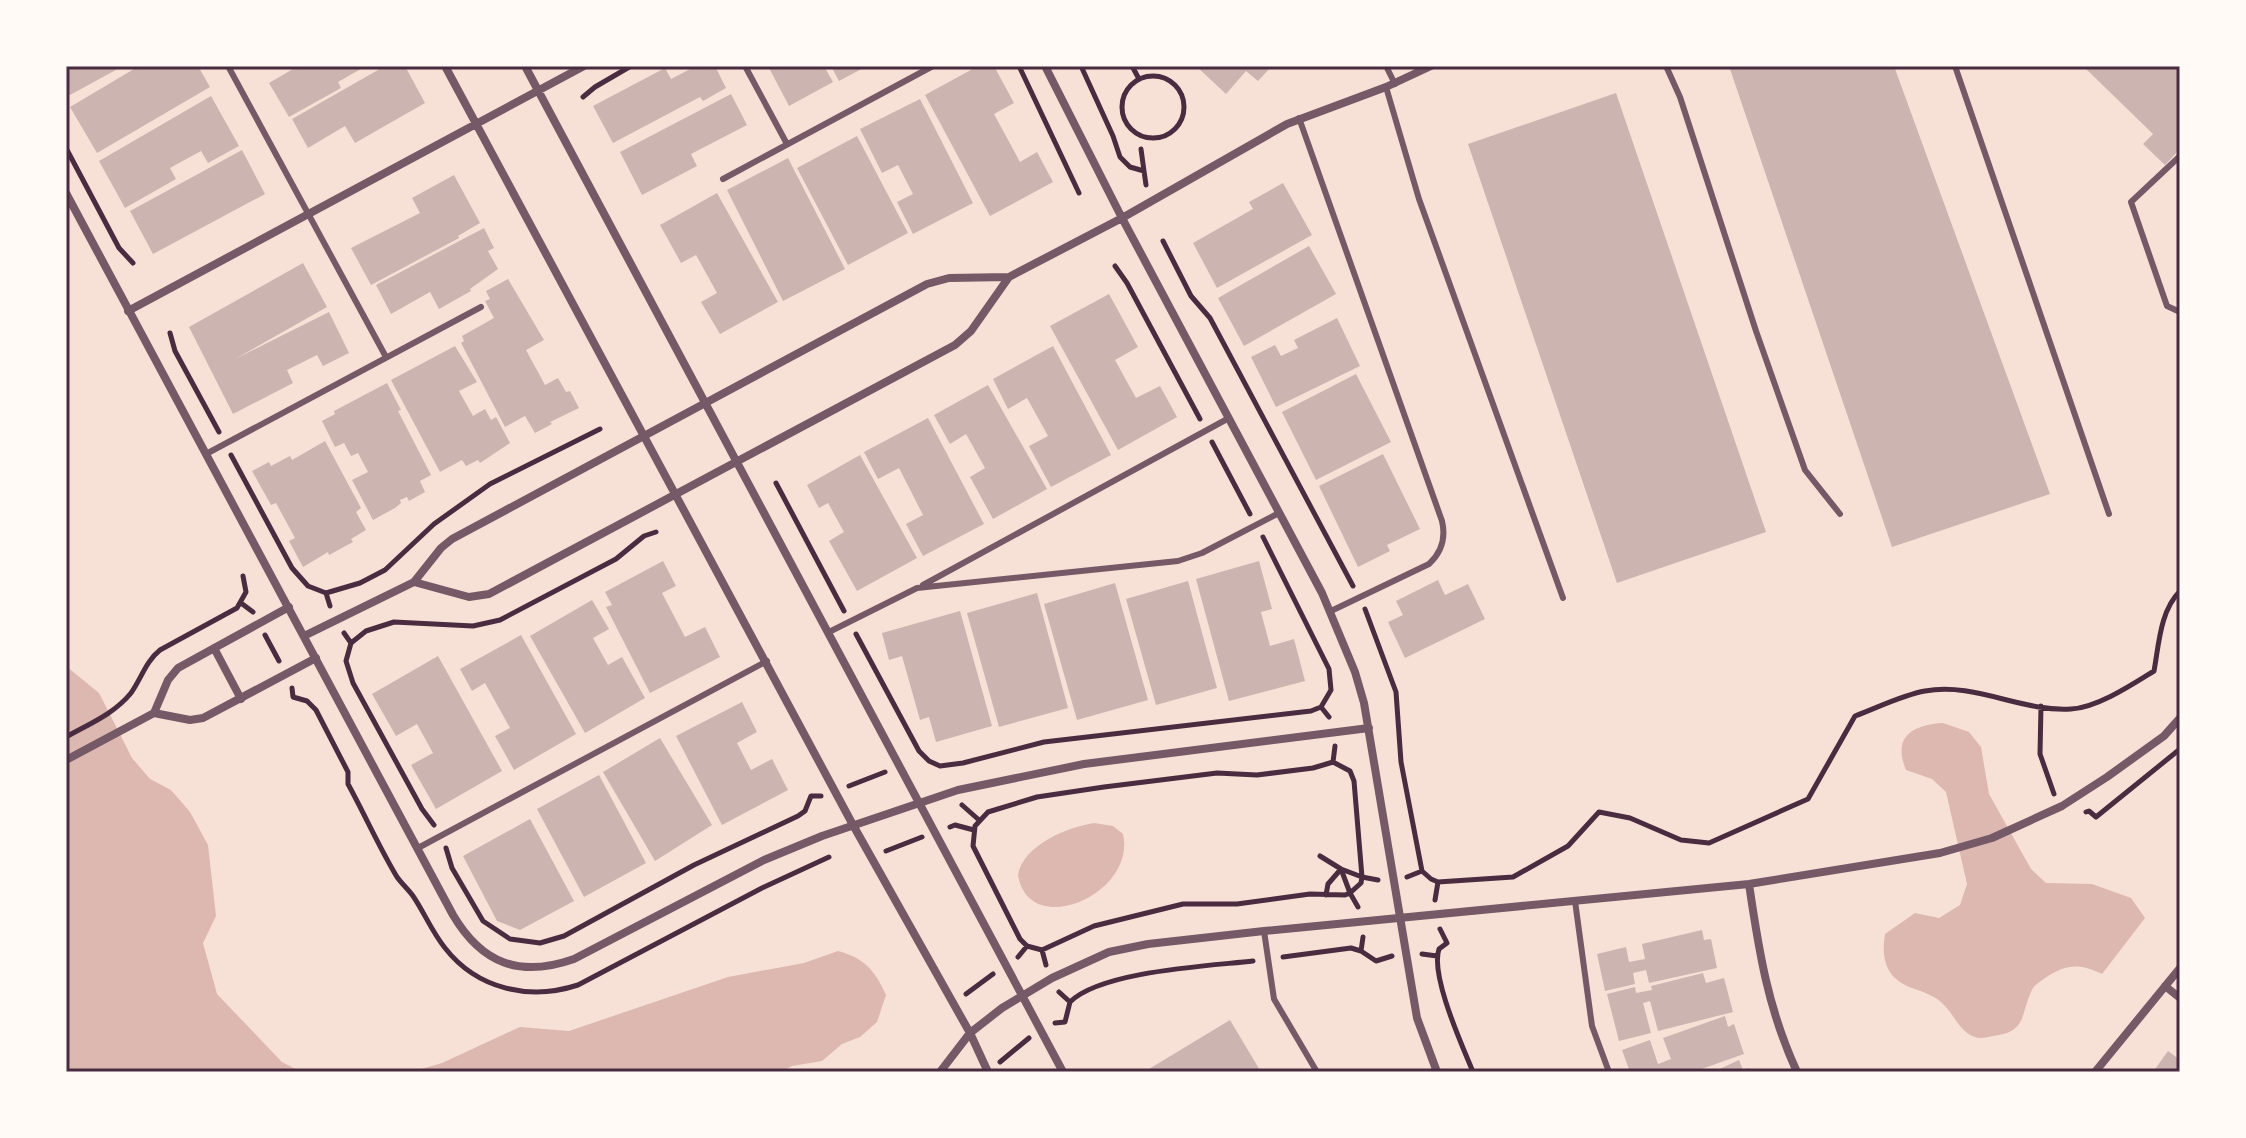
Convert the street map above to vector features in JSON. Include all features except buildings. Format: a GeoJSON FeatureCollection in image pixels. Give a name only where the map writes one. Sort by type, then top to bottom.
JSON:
{"type":"FeatureCollection","features":[{"type":"Feature","properties":{"kind":"street"},"geometry":{"type":"LineString","coordinates":[[445,66],[853,825],[970,1033],[988,1072]]}},
{"type":"Feature","properties":{"kind":"street"},"geometry":{"type":"LineString","coordinates":[[525,66],[1063,1072]]}},
{"type":"Feature","properties":{"kind":"street"},"geometry":{"type":"LineString","coordinates":[[128,311],[584,66]]}},
{"type":"Feature","properties":{"kind":"street"},"geometry":{"type":"LineString","coordinates":[[1045,66],[1122,218],[1331,611],[1355,672],[1369,728],[1417,1018],[1437,1072]]}},
{"type":"Feature","properties":{"kind":"street"},"geometry":{"type":"LineString","coordinates":[[304,636],[414,582],[452,539],[933,281],[1009,277],[1122,218],[1299,118],[1390,86],[1431,66]]}},
{"type":"Feature","properties":{"kind":"street"},"geometry":{"type":"LineString","coordinates":[[66,193],[458,923],[476,946],[509,965],[530,968],[554,966],[574,959],[764,860],[853,825],[958,790],[1040,772],[1369,728]]}},
{"type":"Feature","properties":{"kind":"street"},"geometry":{"type":"LineString","coordinates":[[414,582],[469,597],[482,597],[955,345],[971,331],[1009,277]]}},
{"type":"Feature","properties":{"kind":"street"},"geometry":{"type":"LineString","coordinates":[[66,760],[154,713],[173,673],[289,607]]}},
{"type":"Feature","properties":{"kind":"street"},"geometry":{"type":"LineString","coordinates":[[214,648],[241,699]]}},
{"type":"Feature","properties":{"kind":"street"},"geometry":{"type":"LineString","coordinates":[[154,713],[197,719],[316,658]]}},
{"type":"Feature","properties":{"kind":"street"},"geometry":{"type":"LineString","coordinates":[[940,1072],[970,1033],[1023,995],[1109,952],[1148,944],[1264,931],[1749,884],[1940,853],[1992,838],[2034,821],[2107,777],[2164,736],[2180,718]]}},
{"type":"Feature","properties":{"kind":"street"},"geometry":{"type":"LineString","coordinates":[[1749,884],[1762,970],[1783,1040],[1797,1072]]}},
{"type":"Feature","properties":{"kind":"street"},"geometry":{"type":"LineString","coordinates":[[2095,1072],[2180,968]]}},
{"type":"Feature","properties":{"kind":"street"},"geometry":{"type":"LineString","coordinates":[[2165,986],[2180,998]]}},
{"type":"Feature","properties":{"kind":"lane"},"geometry":{"type":"LineString","coordinates":[[228,66],[386,357]]}},
{"type":"Feature","properties":{"kind":"lane"},"geometry":{"type":"LineString","coordinates":[[745,66],[787,144]]}},
{"type":"Feature","properties":{"kind":"lane"},"geometry":{"type":"LineString","coordinates":[[723,179],[933,66]]}},
{"type":"Feature","properties":{"kind":"lane"},"geometry":{"type":"LineString","coordinates":[[1386,66],[1419,199],[1563,598]]}},
{"type":"Feature","properties":{"kind":"lane"},"geometry":{"type":"LineString","coordinates":[[1666,66],[1680,97],[1805,470],[1840,514]]}},
{"type":"Feature","properties":{"kind":"lane"},"geometry":{"type":"LineString","coordinates":[[1955,66],[2109,514]]}},
{"type":"Feature","properties":{"kind":"lane"},"geometry":{"type":"LineString","coordinates":[[1299,118],[1442,521],[1444,537],[1439,551],[1429,564],[1331,611]]}},
{"type":"Feature","properties":{"kind":"lane"},"geometry":{"type":"LineString","coordinates":[[2180,156],[2131,202],[2167,306],[2180,312]]}},
{"type":"Feature","properties":{"kind":"lane"},"geometry":{"type":"LineString","coordinates":[[206,454],[481,307]]}},
{"type":"Feature","properties":{"kind":"lane"},"geometry":{"type":"LineString","coordinates":[[829,632],[917,588],[1229,418]]}},
{"type":"Feature","properties":{"kind":"lane"},"geometry":{"type":"LineString","coordinates":[[917,588],[1178,561],[1202,553],[1279,513]]}},
{"type":"Feature","properties":{"kind":"lane"},"geometry":{"type":"LineString","coordinates":[[418,848],[767,661]]}},
{"type":"Feature","properties":{"kind":"lane"},"geometry":{"type":"LineString","coordinates":[[1575,901],[1592,1026],[1609,1072]]}},
{"type":"Feature","properties":{"kind":"lane"},"geometry":{"type":"LineString","coordinates":[[1264,931],[1274,999],[1317,1072]]}},
{"type":"Feature","properties":{"kind":"path"},"geometry":{"type":"LineString","coordinates":[[583,97],[631,66]]}},
{"type":"Feature","properties":{"kind":"path"},"geometry":{"type":"LineString","coordinates":[[1019,66],[1079,193]]}},
{"type":"Feature","properties":{"kind":"path"},"geometry":{"type":"LineString","coordinates":[[1081,66],[1120,157],[1130,167],[1144,171]]}},
{"type":"Feature","properties":{"kind":"path"},"geometry":{"type":"LineString","coordinates":[[1132,66],[1139,79]]}},
{"type":"Feature","properties":{"kind":"path"},"geometry":{"type":"LineString","coordinates":[[1151,76],[1163,78],[1174,84],[1181,93],[1183,117],[1168,135],[1144,137],[1133,131],[1126,122],[1122,110],[1125,94],[1139,79],[1151,76]]}},
{"type":"Feature","properties":{"kind":"path"},"geometry":{"type":"LineString","coordinates":[[66,148],[119,248],[133,263]]}},
{"type":"Feature","properties":{"kind":"path"},"geometry":{"type":"LineString","coordinates":[[1141,149],[1145,183],[1154,200]]}},
{"type":"Feature","properties":{"kind":"path"},"geometry":{"type":"LineString","coordinates":[[776,483],[922,756],[932,763],[947,766],[1044,742],[1311,711],[1321,707],[1331,690],[1329,669],[1124,276],[1115,266]]}},
{"type":"Feature","properties":{"kind":"path"},"geometry":{"type":"LineString","coordinates":[[170,333],[175,351],[292,568],[308,586],[326,593],[360,583],[385,570],[434,524],[490,484],[600,429]]}},
{"type":"Feature","properties":{"kind":"path"},"geometry":{"type":"LineString","coordinates":[[66,737],[112,712],[137,684],[155,654],[234,610],[246,592],[243,576]]}},
{"type":"Feature","properties":{"kind":"path"},"geometry":{"type":"LineString","coordinates":[[1320,856],[1341,869],[1375,881],[1409,877],[1422,871],[1438,882],[1513,877],[1568,846],[1599,812],[1630,818],[1681,840],[1709,843],[1808,799],[1855,716],[1924,691],[1973,691],[2073,710],[2117,694],[2154,671],[2167,611],[2171,600],[2180,591]]}},
{"type":"Feature","properties":{"kind":"path"},"geometry":{"type":"LineString","coordinates":[[326,593],[351,643],[346,661],[353,683],[440,836],[452,868],[483,921],[510,939],[540,943],[564,936],[694,865],[798,816],[805,811],[811,796],[822,796],[922,756]]}},
{"type":"Feature","properties":{"kind":"path"},"geometry":{"type":"LineString","coordinates":[[241,603],[252,611],[292,686],[293,697],[307,701],[316,710],[348,772],[348,784],[398,879],[411,893],[444,948],[471,973],[501,987],[548,993],[578,985],[762,888],[829,857]]}},
{"type":"Feature","properties":{"kind":"path"},"geometry":{"type":"LineString","coordinates":[[1321,707],[1329,717],[1336,750],[1333,762]]}},
{"type":"Feature","properties":{"kind":"path"},"geometry":{"type":"LineString","coordinates":[[1027,946],[1020,939],[978,860],[973,846],[974,830],[988,812],[1057,794],[1217,773],[1270,773],[1313,768],[1333,762],[1350,771],[1354,781],[1362,877]]}},
{"type":"Feature","properties":{"kind":"path"},"geometry":{"type":"LineString","coordinates":[[871,857],[955,825],[974,830]]}},
{"type":"Feature","properties":{"kind":"path"},"geometry":{"type":"LineString","coordinates":[[1042,950],[1094,926],[1183,904],[1237,904],[1350,893],[1341,869]]}},
{"type":"Feature","properties":{"kind":"path"},"geometry":{"type":"LineString","coordinates":[[1326,895],[1328,884],[1341,869]]}},
{"type":"Feature","properties":{"kind":"path"},"geometry":{"type":"LineString","coordinates":[[1438,882],[1434,895],[1441,932],[1447,943],[1439,949],[1436,963],[1453,1023],[1473,1072]]}},
{"type":"Feature","properties":{"kind":"path"},"geometry":{"type":"LineString","coordinates":[[1070,1002],[1085,992],[1137,976],[1351,948],[1361,951]]}},
{"type":"Feature","properties":{"kind":"shaded area"},"geometry":{"type":"Polygon","coordinates":[[[66,666],[99,693],[132,758],[150,779],[171,790],[190,812],[208,845],[216,916],[203,943],[217,994],[282,1062],[301,1072],[66,1072],[66,666]]]}},
{"type":"Feature","properties":{"kind":"shaded area"},"geometry":{"type":"Polygon","coordinates":[[[1943,723],[1969,732],[1981,747],[1989,794],[2031,869],[2046,883],[2092,884],[2131,898],[2145,918],[2102,974],[2073,967],[2053,973],[2033,988],[2019,1025],[2007,1033],[1984,1038],[1968,1034],[1937,999],[1896,979],[1885,960],[1885,934],[1915,913],[1939,918],[1960,905],[1967,884],[1946,792],[1932,779],[1906,770],[1902,758],[1908,734],[1923,726],[1943,723]]]}},
{"type":"Feature","properties":{"kind":"shaded area"},"geometry":{"type":"Polygon","coordinates":[[[1094,823],[1113,826],[1123,834],[1123,856],[1114,875],[1099,891],[1080,902],[1060,907],[1041,905],[1026,895],[1018,875],[1028,855],[1060,833],[1094,823]]]}},
{"type":"Feature","properties":{"kind":"shaded area"},"geometry":{"type":"Polygon","coordinates":[[[838,951],[868,966],[886,995],[877,1022],[860,1037],[842,1044],[822,1061],[792,1066],[781,1072],[411,1072],[442,1063],[520,1027],[569,1031],[728,977],[804,963],[838,951]]]}}]}
